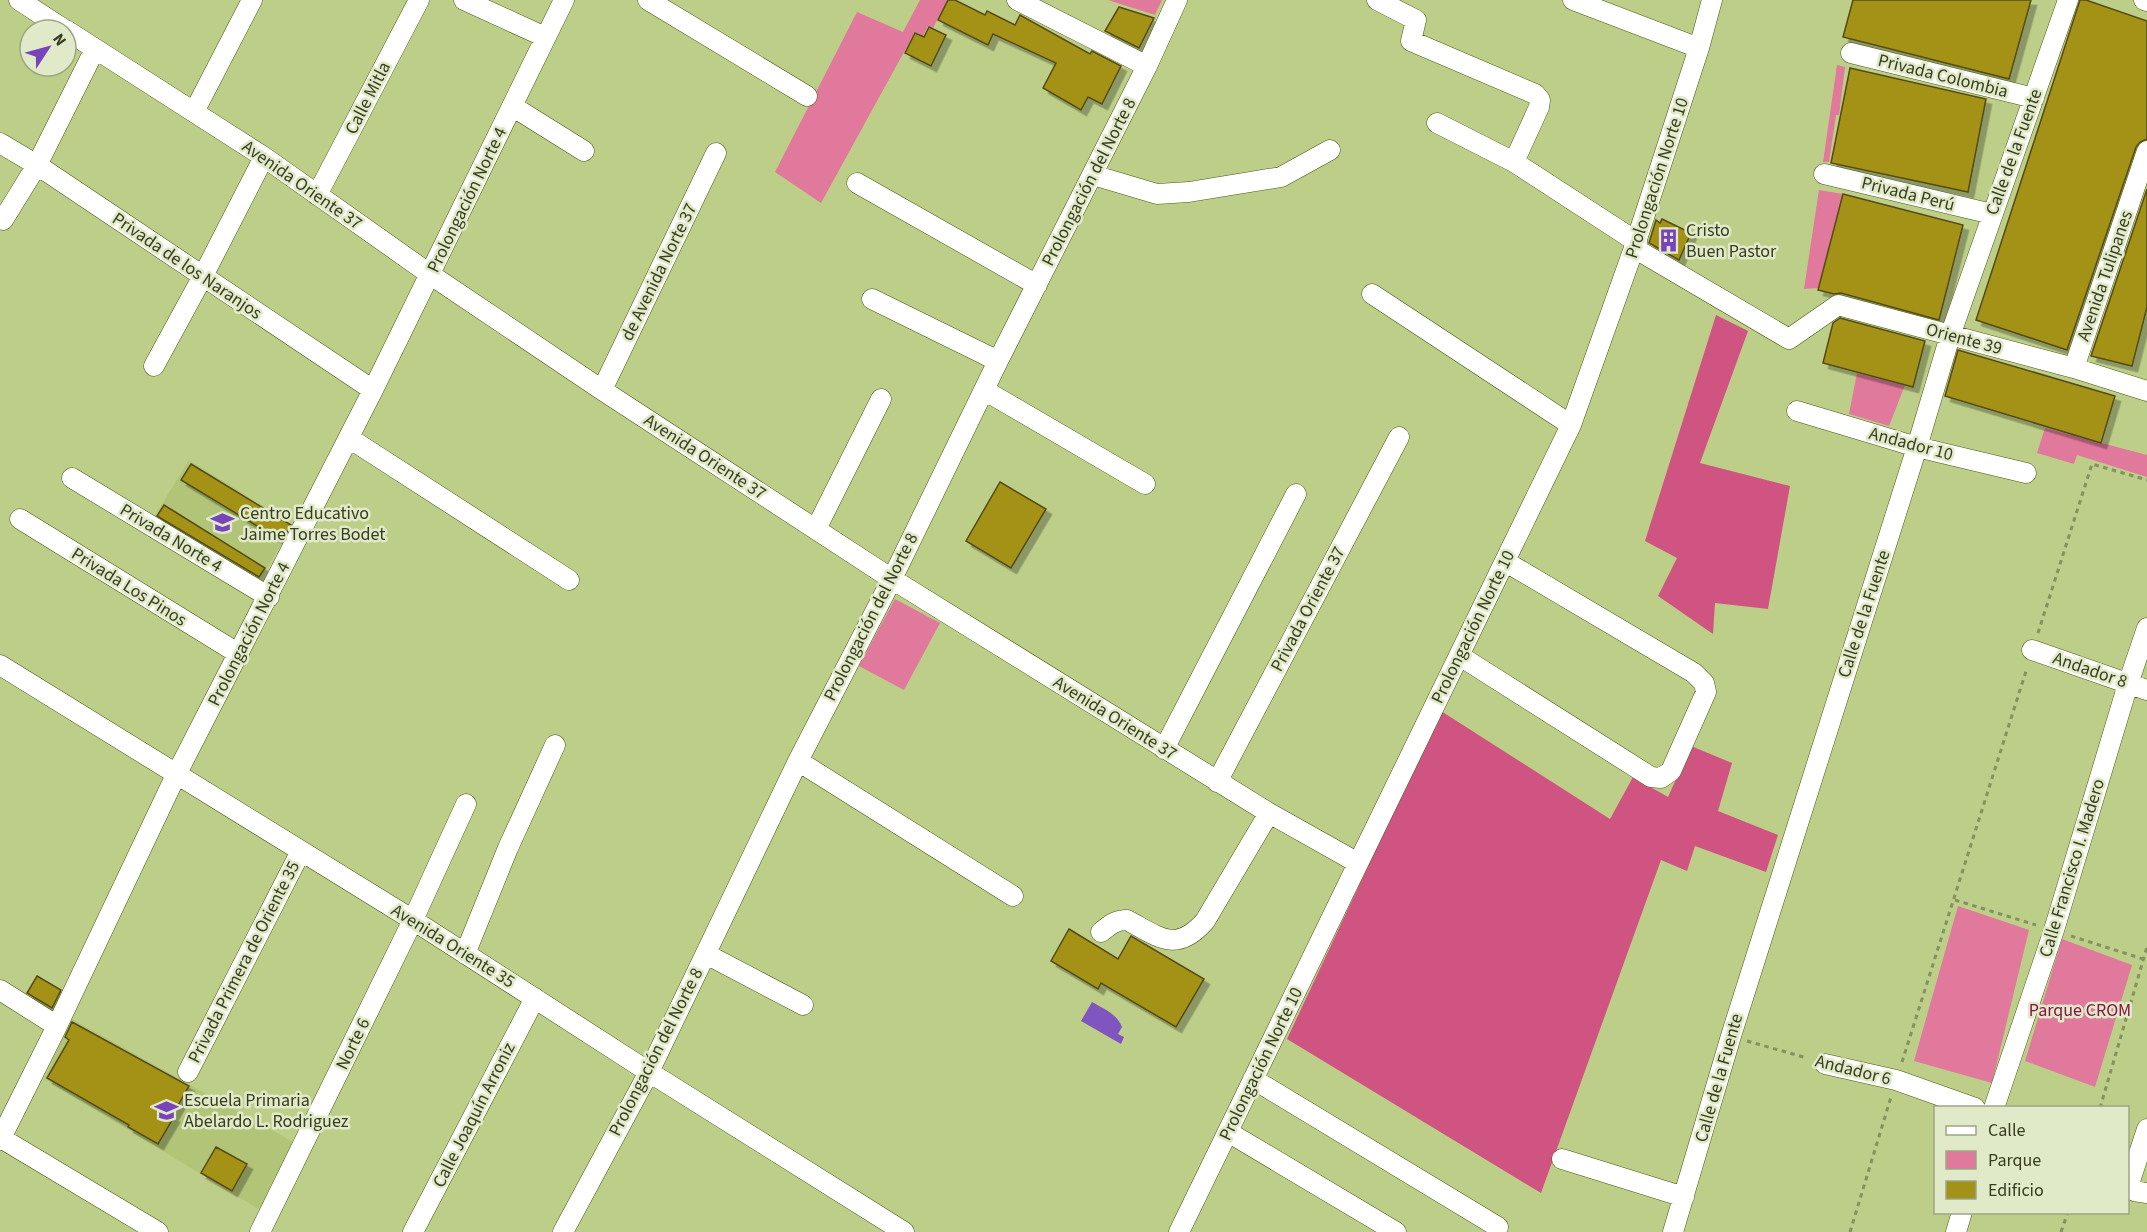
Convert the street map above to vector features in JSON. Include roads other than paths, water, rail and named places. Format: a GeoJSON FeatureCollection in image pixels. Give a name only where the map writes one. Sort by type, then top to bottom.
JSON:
{"type":"FeatureCollection","features":[{"type":"Feature","properties":{"kind":"street","name":"Avenida Oriente 37"},"geometry":{"type":"LineString","coordinates":[[19,0],[47,18]]}},
{"type":"Feature","properties":{"kind":"street"},"geometry":{"type":"LineString","coordinates":[[194,112],[252,0]]}},
{"type":"Feature","properties":{"kind":"street","name":"Calle Mitla"},"geometry":{"type":"LineString","coordinates":[[317,195],[419,0]]}},
{"type":"Feature","properties":{"kind":"street"},"geometry":{"type":"LineString","coordinates":[[464,0],[545,37]]}},
{"type":"Feature","properties":{"kind":"street","name":"Prolongación Norte 4"},"geometry":{"type":"LineString","coordinates":[[0,1139],[57,1026],[176,775],[269,597],[431,275],[564,0]]}},
{"type":"Feature","properties":{"kind":"street"},"geometry":{"type":"LineString","coordinates":[[648,0],[807,96]]}},
{"type":"Feature","properties":{"kind":"street"},"geometry":{"type":"LineString","coordinates":[[1017,0],[1148,66]]}},
{"type":"Feature","properties":{"kind":"street","name":"Prolongación del Norte 8"},"geometry":{"type":"LineString","coordinates":[[563,1232],[649,1072],[798,761],[1148,66],[1177,0]]}},
{"type":"Feature","properties":{"kind":"street"},"geometry":{"type":"LineString","coordinates":[[1377,0],[1416,20],[1411,41],[1534,94],[1540,100],[1514,162]]}},
{"type":"Feature","properties":{"kind":"street"},"geometry":{"type":"LineString","coordinates":[[1573,0],[1699,48]]}},
{"type":"Feature","properties":{"kind":"street","name":"Prolongación Norte 10"},"geometry":{"type":"LineString","coordinates":[[1179,1232],[1571,426],[1635,245],[1713,0]]}},
{"type":"Feature","properties":{"kind":"street","name":"Calle de la Fuente"},"geometry":{"type":"LineString","coordinates":[[1673,1232],[1731,1036],[1950,336],[2068,0]]}},
{"type":"Feature","properties":{"kind":"street","name":"Avenida Oriente 37"},"geometry":{"type":"LineString","coordinates":[[78,38],[264,158],[431,275],[602,390],[891,579],[1217,782],[1358,863]]}},
{"type":"Feature","properties":{"kind":"street"},"geometry":{"type":"LineString","coordinates":[[3,220],[37,165],[95,49]]}},
{"type":"Feature","properties":{"kind":"street","name":"Privada Colombia"},"geometry":{"type":"LineString","coordinates":[[1851,54],[2034,98]]}},
{"type":"Feature","properties":{"kind":"street"},"geometry":{"type":"LineString","coordinates":[[512,106],[584,151]]}},
{"type":"Feature","properties":{"kind":"street"},"geometry":{"type":"LineString","coordinates":[[1437,123],[1514,162],[1635,245]]}},
{"type":"Feature","properties":{"kind":"street","name":"Privada de los Naranjos"},"geometry":{"type":"LineString","coordinates":[[0,144],[37,165],[373,390]]}},
{"type":"Feature","properties":{"kind":"street"},"geometry":{"type":"LineString","coordinates":[[1093,175],[1157,194],[1189,192],[1281,177],[1330,150]]}},
{"type":"Feature","properties":{"kind":"street","name":"Avenida Tulipanes"},"geometry":{"type":"LineString","coordinates":[[2074,368],[2147,151]]}},
{"type":"Feature","properties":{"kind":"street","name":"de Avenida Norte 37"},"geometry":{"type":"LineString","coordinates":[[602,390],[716,153]]}},
{"type":"Feature","properties":{"kind":"street"},"geometry":{"type":"LineString","coordinates":[[154,366],[264,158]]}},
{"type":"Feature","properties":{"kind":"street","name":"Privada Perú"},"geometry":{"type":"LineString","coordinates":[[1824,174],[1992,214]]}},
{"type":"Feature","properties":{"kind":"street"},"geometry":{"type":"LineString","coordinates":[[857,183],[1037,285]]}},
{"type":"Feature","properties":{"kind":"street","name":"Oriente 39"},"geometry":{"type":"LineString","coordinates":[[1635,245],[1789,339],[1838,305],[2074,368],[2147,391]]}},
{"type":"Feature","properties":{"kind":"street"},"geometry":{"type":"LineString","coordinates":[[1372,294],[1571,426]]}},
{"type":"Feature","properties":{"kind":"street"},"geometry":{"type":"LineString","coordinates":[[872,298],[998,361]]}},
{"type":"Feature","properties":{"kind":"street"},"geometry":{"type":"LineString","coordinates":[[984,390],[1145,484]]}},
{"type":"Feature","properties":{"kind":"street"},"geometry":{"type":"LineString","coordinates":[[816,529],[881,399]]}},
{"type":"Feature","properties":{"kind":"street","name":"Andador 10"},"geometry":{"type":"LineString","coordinates":[[1797,411],[1917,447],[2026,473]]}},
{"type":"Feature","properties":{"kind":"street","name":"Privada Oriente 37"},"geometry":{"type":"LineString","coordinates":[[1217,782],[1399,437]]}},
{"type":"Feature","properties":{"kind":"street"},"geometry":{"type":"LineString","coordinates":[[349,438],[569,580]]}},
{"type":"Feature","properties":{"kind":"street","name":"Privada Norte 4"},"geometry":{"type":"LineString","coordinates":[[72,478],[269,597]]}},
{"type":"Feature","properties":{"kind":"street"},"geometry":{"type":"LineString","coordinates":[[1164,748],[1296,494]]}},
{"type":"Feature","properties":{"kind":"street","name":"Privada Los Pinos"},"geometry":{"type":"LineString","coordinates":[[20,519],[239,654]]}},
{"type":"Feature","properties":{"kind":"street"},"geometry":{"type":"LineString","coordinates":[[1460,656],[1651,777],[1661,778],[1671,771],[1706,692],[1704,683],[1694,673],[1506,562]]}},
{"type":"Feature","properties":{"kind":"street","name":"Calle Francisco I. Madero"},"geometry":{"type":"LineString","coordinates":[[1995,1106],[2054,930],[2147,628]]}},
{"type":"Feature","properties":{"kind":"street","name":"Andador 8"},"geometry":{"type":"LineString","coordinates":[[2032,650],[2147,690]]}},
{"type":"Feature","properties":{"kind":"street","name":"Avenida Oriente 35"},"geometry":{"type":"LineString","coordinates":[[0,665],[413,920],[903,1232]]}},
{"type":"Feature","properties":{"kind":"street"},"geometry":{"type":"LineString","coordinates":[[465,954],[508,848],[555,745]]}},
{"type":"Feature","properties":{"kind":"street"},"geometry":{"type":"LineString","coordinates":[[798,761],[1013,896]]}},
{"type":"Feature","properties":{"kind":"street","name":"Norte 6"},"geometry":{"type":"LineString","coordinates":[[260,1232],[413,920],[466,804]]}},
{"type":"Feature","properties":{"kind":"street"},"geometry":{"type":"LineString","coordinates":[[1101,932],[1113,922],[1126,920],[1161,938],[1182,939],[1194,933],[1205,921],[1269,813]]}},
{"type":"Feature","properties":{"kind":"street","name":"Privada Primera de Oriente 35"},"geometry":{"type":"LineString","coordinates":[[188,1072],[301,851]]}},
{"type":"Feature","properties":{"kind":"street"},"geometry":{"type":"LineString","coordinates":[[706,954],[803,1005]]}},
{"type":"Feature","properties":{"kind":"street"},"geometry":{"type":"LineString","coordinates":[[0,990],[57,1026]]}},
{"type":"Feature","properties":{"kind":"street","name":"Calle Joaquín Arroniz"},"geometry":{"type":"LineString","coordinates":[[414,1232],[535,998]]}},
{"type":"Feature","properties":{"kind":"street","name":"Andador 6"},"geometry":{"type":"LineString","coordinates":[[1825,1064],[1896,1080],[1972,1106]]}},
{"type":"Feature","properties":{"kind":"street"},"geometry":{"type":"LineString","coordinates":[[1253,1079],[1498,1227]]}},
{"type":"Feature","properties":{"kind":"street"},"geometry":{"type":"LineString","coordinates":[[2129,1176],[2131,1159],[2147,1129]]}},
{"type":"Feature","properties":{"kind":"street"},"geometry":{"type":"LineString","coordinates":[[1228,1132],[1396,1232]]}},
{"type":"Feature","properties":{"kind":"street"},"geometry":{"type":"LineString","coordinates":[[0,1139],[158,1232]]}},
{"type":"Feature","properties":{"kind":"street"},"geometry":{"type":"LineString","coordinates":[[1562,1159],[1684,1197]]}},
{"type":"Feature","properties":{"kind":"street"},"geometry":{"type":"LineString","coordinates":[[1956,1232],[1961,1214]]}},
{"type":"Feature","properties":{"kind":"place","name":"Cristo Buen Pastor"},"geometry":{"type":"Point","coordinates":[1668,240]}},
{"type":"Feature","properties":{"kind":"place","name":"Centro Educativo Jaime Torres Bodet"},"geometry":{"type":"Point","coordinates":[222,523]}},
{"type":"Feature","properties":{"kind":"place","name":"Escuela Primaria Abelardo L. Rodriguez"},"geometry":{"type":"Point","coordinates":[166,1110]}},
{"type":"Feature","properties":{"kind":"park label","name":"Parque CROM"},"geometry":{"type":"Point","coordinates":[2080,1010]}}]}
